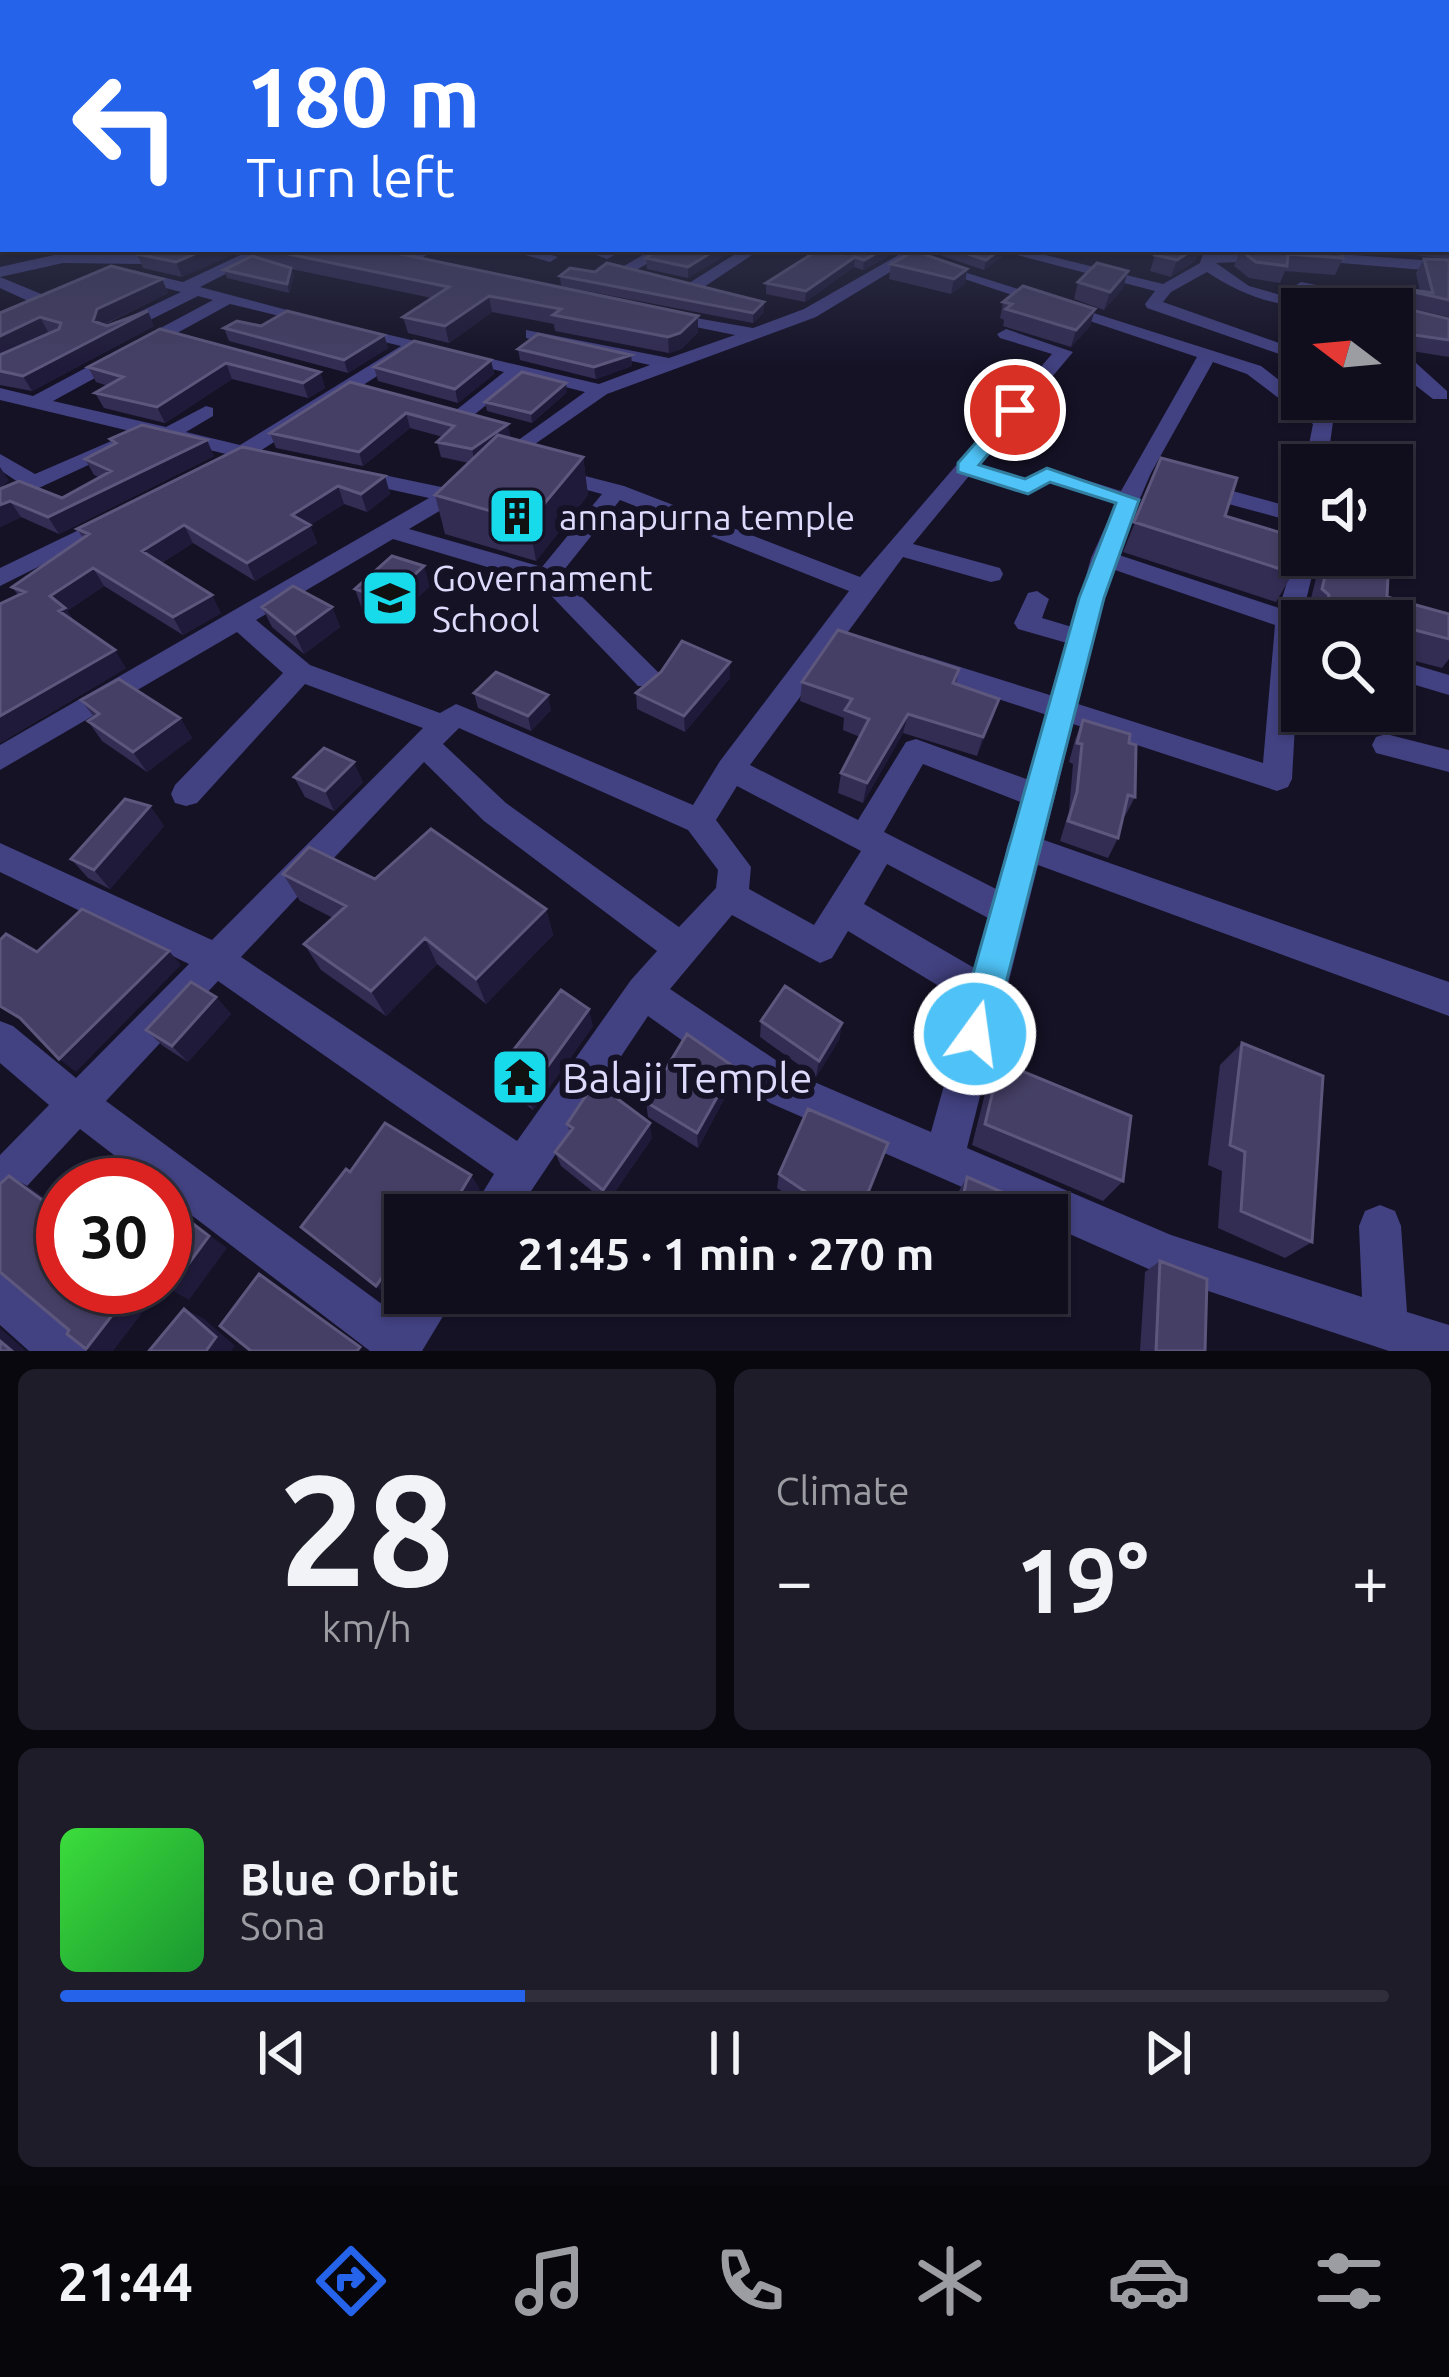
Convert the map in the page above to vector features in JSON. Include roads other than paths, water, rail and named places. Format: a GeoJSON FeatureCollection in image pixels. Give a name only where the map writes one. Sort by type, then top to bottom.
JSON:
{"type":"FeatureCollection","features":[{"type":"Feature","properties":{"kind":"street"},"geometry":{"type":"LineString","coordinates":[[158,252],[108,275],[190,289],[600,390]]}},
{"type":"Feature","properties":{"kind":"street"},"geometry":{"type":"LineString","coordinates":[[526,252],[550,257]]}},
{"type":"Feature","properties":{"kind":"street"},"geometry":{"type":"LineString","coordinates":[[658,252],[620,273],[712,292]]}},
{"type":"Feature","properties":{"kind":"street"},"geometry":{"type":"LineString","coordinates":[[674,284],[746,252]]}},
{"type":"Feature","properties":{"kind":"street"},"geometry":{"type":"LineString","coordinates":[[812,252],[820,254]]}},
{"type":"Feature","properties":{"kind":"street"},"geometry":{"type":"LineString","coordinates":[[0,759],[452,496],[504,460],[527,432],[600,390],[810,313],[915,252],[1254,370],[1323,422],[1319,444]]}},
{"type":"Feature","properties":{"kind":"street"},"geometry":{"type":"LineString","coordinates":[[1014,252],[1165,289]]}},
{"type":"Feature","properties":{"kind":"street"},"geometry":{"type":"LineString","coordinates":[[1185,263],[1333,253],[1449,267]]}},
{"type":"Feature","properties":{"kind":"street"},"geometry":{"type":"LineString","coordinates":[[112,332],[252,255]]}},
{"type":"Feature","properties":{"kind":"street"},"geometry":{"type":"LineString","coordinates":[[0,272],[63,258],[145,259]]}},
{"type":"Feature","properties":{"kind":"street"},"geometry":{"type":"LineString","coordinates":[[395,261],[428,258]]}},
{"type":"Feature","properties":{"kind":"street"},"geometry":{"type":"LineString","coordinates":[[1206,260],[1152,302],[1162,310],[1281,354]]}},
{"type":"Feature","properties":{"kind":"street"},"geometry":{"type":"LineString","coordinates":[[1206,260],[1243,289],[1281,298]]}},
{"type":"Feature","properties":{"kind":"street"},"geometry":{"type":"LineString","coordinates":[[1382,288],[1403,260]]}},
{"type":"Feature","properties":{"kind":"street"},"geometry":{"type":"LineString","coordinates":[[0,282],[45,302]]}},
{"type":"Feature","properties":{"kind":"street"},"geometry":{"type":"LineString","coordinates":[[1285,284],[1301,288]]}},
{"type":"Feature","properties":{"kind":"street"},"geometry":{"type":"LineString","coordinates":[[15,315],[63,294]]}},
{"type":"Feature","properties":{"kind":"street"},"geometry":{"type":"LineString","coordinates":[[13,401],[164,333],[228,298]]}},
{"type":"Feature","properties":{"kind":"street"},"geometry":{"type":"LineString","coordinates":[[771,305],[810,313]]}},
{"type":"Feature","properties":{"kind":"street"},"geometry":{"type":"LineString","coordinates":[[699,821],[730,770],[839,637],[863,587],[1064,352],[1018,337],[1067,305]]}},
{"type":"Feature","properties":{"kind":"street"},"geometry":{"type":"LineString","coordinates":[[162,308],[194,316]]}},
{"type":"Feature","properties":{"kind":"street"},"geometry":{"type":"LineString","coordinates":[[649,312],[758,334]]}},
{"type":"Feature","properties":{"kind":"street"},"geometry":{"type":"LineString","coordinates":[[164,333],[185,339]]}},
{"type":"Feature","properties":{"kind":"street"},"geometry":{"type":"LineString","coordinates":[[532,334],[668,364]]}},
{"type":"Feature","properties":{"kind":"street"},"geometry":{"type":"LineString","coordinates":[[192,480],[258,455],[344,382],[414,344]]}},
{"type":"Feature","properties":{"kind":"street"},"geometry":{"type":"LineString","coordinates":[[944,1157],[1103,557],[1134,486],[1208,356]]}},
{"type":"Feature","properties":{"kind":"street"},"geometry":{"type":"LineString","coordinates":[[1254,370],[1281,366]]}},
{"type":"Feature","properties":{"kind":"street"},"geometry":{"type":"LineString","coordinates":[[440,409],[471,417],[518,370]]}},
{"type":"Feature","properties":{"kind":"street"},"geometry":{"type":"LineString","coordinates":[[1414,370],[1444,396]]}},
{"type":"Feature","properties":{"kind":"street"},"geometry":{"type":"LineString","coordinates":[[344,382],[376,391]]}},
{"type":"Feature","properties":{"kind":"street"},"geometry":{"type":"LineString","coordinates":[[1413,388],[1444,396]]}},
{"type":"Feature","properties":{"kind":"street"},"geometry":{"type":"LineString","coordinates":[[13,401],[258,455]]}},
{"type":"Feature","properties":{"kind":"street"},"geometry":{"type":"LineString","coordinates":[[0,500],[206,412]]}},
{"type":"Feature","properties":{"kind":"street"},"geometry":{"type":"LineString","coordinates":[[0,460],[34,484]]}},
{"type":"Feature","properties":{"kind":"street"},"geometry":{"type":"LineString","coordinates":[[504,460],[616,491],[863,587]]}},
{"type":"Feature","properties":{"kind":"street"},"geometry":{"type":"LineString","coordinates":[[965,468],[1028,487],[1047,474],[1281,513]]}},
{"type":"Feature","properties":{"kind":"street"},"geometry":{"type":"LineString","coordinates":[[338,472],[452,496]]}},
{"type":"Feature","properties":{"kind":"street"},"geometry":{"type":"LineString","coordinates":[[547,577],[616,491]]}},
{"type":"Feature","properties":{"kind":"street"},"geometry":{"type":"LineString","coordinates":[[0,578],[135,509]]}},
{"type":"Feature","properties":{"kind":"street"},"geometry":{"type":"LineString","coordinates":[[392,531],[547,577],[648,679]]}},
{"type":"Feature","properties":{"kind":"street"},"geometry":{"type":"LineString","coordinates":[[896,548],[992,574]]}},
{"type":"Feature","properties":{"kind":"street"},"geometry":{"type":"LineString","coordinates":[[1103,557],[1281,619]]}},
{"type":"Feature","properties":{"kind":"street"},"geometry":{"type":"LineString","coordinates":[[1037,599],[1028,623],[1080,638]]}},
{"type":"Feature","properties":{"kind":"street"},"geometry":{"type":"LineString","coordinates":[[239,620],[300,672],[434,735],[495,812],[682,949]]}},
{"type":"Feature","properties":{"kind":"street"},"geometry":{"type":"LineString","coordinates":[[892,654],[1276,779],[1282,732]]}},
{"type":"Feature","properties":{"kind":"street"},"geometry":{"type":"LineString","coordinates":[[186,794],[300,672]]}},
{"type":"Feature","properties":{"kind":"street"},"geometry":{"type":"LineString","coordinates":[[1413,674],[1449,685]]}},
{"type":"Feature","properties":{"kind":"street"},"geometry":{"type":"LineString","coordinates":[[0,1184],[456,715],[699,821],[735,867],[732,897]]}},
{"type":"Feature","properties":{"kind":"street"},"geometry":{"type":"LineString","coordinates":[[1386,745],[1449,761]]}},
{"type":"Feature","properties":{"kind":"street"},"geometry":{"type":"LineString","coordinates":[[505,1194],[644,992],[724,900],[732,897],[820,946],[845,911],[872,843],[920,749],[1037,796]]}},
{"type":"Feature","properties":{"kind":"street"},"geometry":{"type":"LineString","coordinates":[[730,770],[1006,910]]}},
{"type":"Feature","properties":{"kind":"street"},"geometry":{"type":"LineString","coordinates":[[1023,846],[1449,999]]}},
{"type":"Feature","properties":{"kind":"street"},"geometry":{"type":"LineString","coordinates":[[0,857],[215,958],[522,1169]]}},
{"type":"Feature","properties":{"kind":"street"},"geometry":{"type":"LineString","coordinates":[[845,911],[985,994]]}},
{"type":"Feature","properties":{"kind":"street"},"geometry":{"type":"LineString","coordinates":[[644,992],[784,1089],[1169,1256],[1449,1348]]}},
{"type":"Feature","properties":{"kind":"street"},"geometry":{"type":"LineString","coordinates":[[0,1039],[397,1348],[420,1314]]}},
{"type":"Feature","properties":{"kind":"street"},"geometry":{"type":"LineString","coordinates":[[1380,1226],[1386,1327]]}},
{"type":"Feature","properties":{"kind":"street"},"geometry":{"type":"LineString","coordinates":[[0,1295],[63,1351]]}},
{"type":"Feature","properties":{"kind":"place","name":"annapurna temple"},"geometry":{"type":"Point","coordinates":[517,516]}},
{"type":"Feature","properties":{"kind":"place","name":"Governament School"},"geometry":{"type":"Point","coordinates":[390,598]}},
{"type":"Feature","properties":{"kind":"place","name":"Balaji Temple"},"geometry":{"type":"Point","coordinates":[520,1077]}}]}
